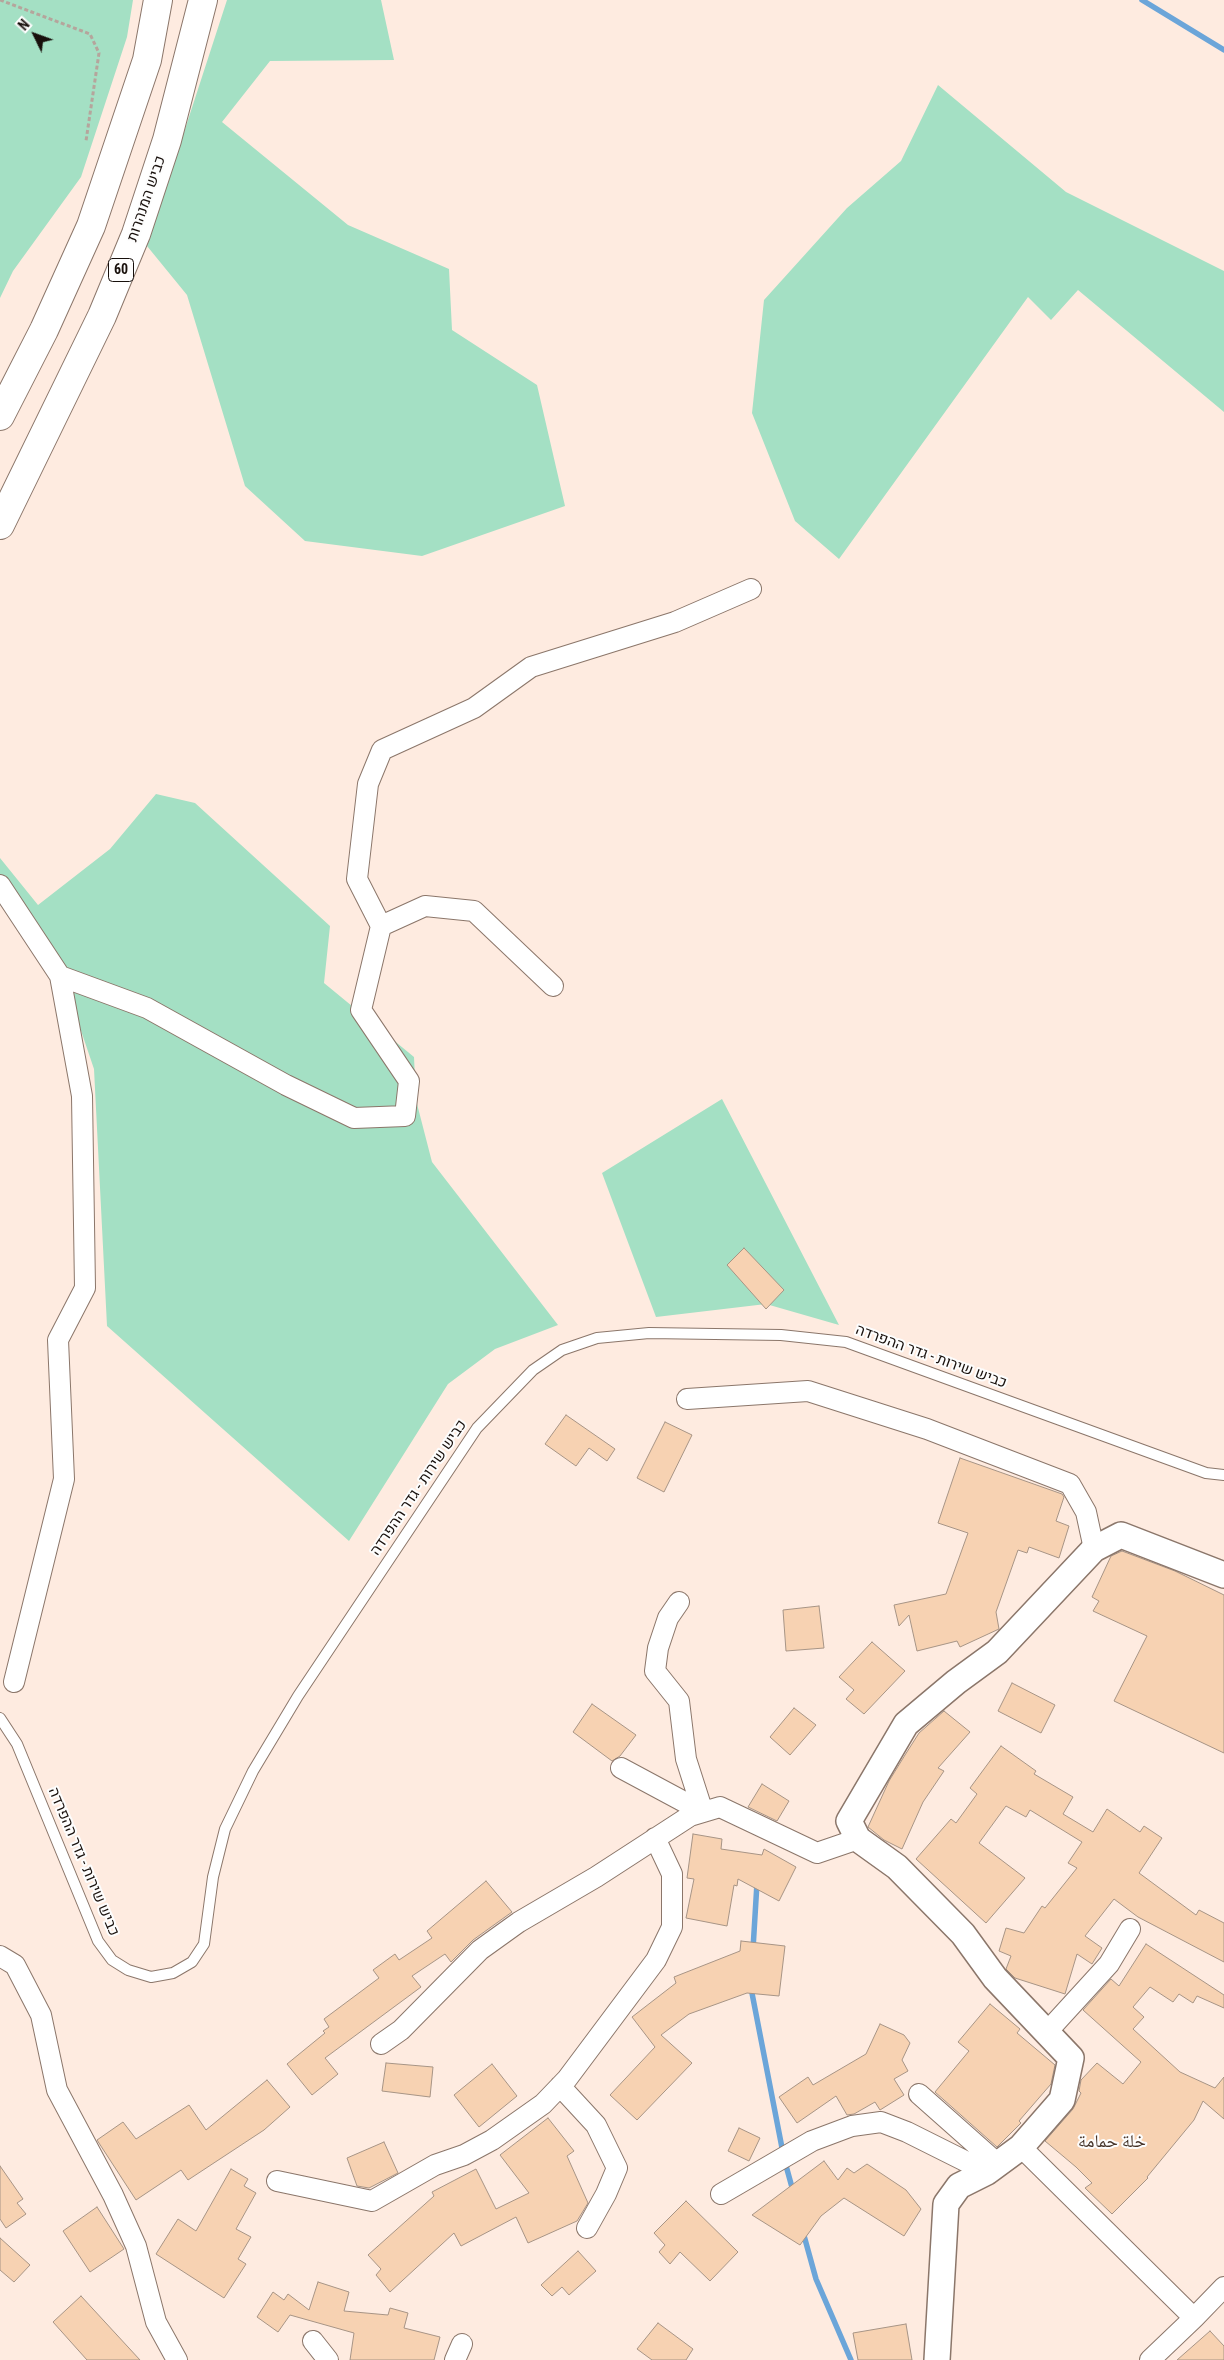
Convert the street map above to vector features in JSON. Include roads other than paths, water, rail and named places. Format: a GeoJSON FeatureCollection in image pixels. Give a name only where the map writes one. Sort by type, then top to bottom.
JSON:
{"type":"FeatureCollection","features":[{"type":"Feature","properties":{"kind":"highway"},"geometry":{"type":"LineString","coordinates":[[0,416],[44,330],[91,226],[147,60],[158,0]]}},
{"type":"Feature","properties":{"kind":"highway","name":"כביש המנהרות"},"geometry":{"type":"LineString","coordinates":[[0,525],[102,316],[136,234],[167,140],[203,0]]}},
{"type":"Feature","properties":{"kind":"street"},"geometry":{"type":"LineString","coordinates":[[60,976],[147,1008],[286,1085],[354,1118],[405,1116],[409,1081],[361,1010],[381,926],[356,879],[368,784],[382,750],[474,708],[531,667],[675,622],[751,589]]}},
{"type":"Feature","properties":{"kind":"street"},"geometry":{"type":"LineString","coordinates":[[0,885],[60,976],[82,1096],[85,1288],[58,1340],[64,1479],[14,1682]]}},
{"type":"Feature","properties":{"kind":"street"},"geometry":{"type":"LineString","coordinates":[[381,926],[425,906],[474,911],[553,986]]}},
{"type":"Feature","properties":{"kind":"street"},"geometry":{"type":"LineString","coordinates":[[687,1399],[808,1390],[927,1429],[1070,1484],[1086,1512],[1094,1549]]}},
{"type":"Feature","properties":{"kind":"street"},"geometry":{"type":"LineString","coordinates":[[938,2360],[946,2204],[959,2186],[993,2168],[1021,2147],[1062,2100],[1072,2058],[995,1978],[956,1927],[897,1867],[858,1839],[849,1821],[906,1724],[956,1682],[997,1652],[1094,1549],[1121,1536],[1224,1575]]}},
{"type":"Feature","properties":{"kind":"street"},"geometry":{"type":"LineString","coordinates":[[679,1602],[668,1618],[658,1648],[655,1671],[679,1701],[686,1759],[703,1812]]}},
{"type":"Feature","properties":{"kind":"street"},"geometry":{"type":"LineString","coordinates":[[621,1768],[703,1812]]}},
{"type":"Feature","properties":{"kind":"street"},"geometry":{"type":"LineString","coordinates":[[380,2044],[401,2030],[480,1950],[519,1922],[596,1877],[690,1816],[720,1807],[817,1853],[858,1839]]}},
{"type":"Feature","properties":{"kind":"street"},"geometry":{"type":"LineString","coordinates":[[277,2181],[372,2201],[435,2164],[464,2154],[492,2140],[544,2104],[560,2086],[656,1960],[672,1927],[672,1874],[655,1838]]}},
{"type":"Feature","properties":{"kind":"street"},"geometry":{"type":"LineString","coordinates":[[1046,2033],[1108,1964],[1130,1929]]}},
{"type":"Feature","properties":{"kind":"street"},"geometry":{"type":"LineString","coordinates":[[0,1956],[15,1965],[41,2015],[57,2090],[117,2203],[136,2246],[156,2322],[177,2360]]}},
{"type":"Feature","properties":{"kind":"street"},"geometry":{"type":"LineString","coordinates":[[560,2086],[596,2125],[617,2168],[606,2194],[587,2228]]}},
{"type":"Feature","properties":{"kind":"street"},"geometry":{"type":"LineString","coordinates":[[919,2094],[993,2168]]}},
{"type":"Feature","properties":{"kind":"street"},"geometry":{"type":"LineString","coordinates":[[721,2194],[812,2141],[852,2126],[881,2122],[993,2168]]}},
{"type":"Feature","properties":{"kind":"street"},"geometry":{"type":"LineString","coordinates":[[1021,2147],[1194,2318]]}},
{"type":"Feature","properties":{"kind":"street"},"geometry":{"type":"LineString","coordinates":[[1150,2360],[1224,2286]]}},
{"type":"Feature","properties":{"kind":"street"},"geometry":{"type":"LineString","coordinates":[[313,2341],[328,2360]]}},
{"type":"Feature","properties":{"kind":"lane","name":"כביש שירות - גדר ההפרדה"},"geometry":{"type":"LineString","coordinates":[[0,1718],[17,1744],[98,1941],[112,1960],[128,1970],[150,1977],[172,1973],[192,1962],[204,1944],[213,1877],[225,1829],[253,1771],[298,1696],[477,1428],[533,1370],[562,1350],[597,1338],[649,1334],[781,1335],[846,1342],[1206,1473],[1224,1474]]}},
{"type":"Feature","properties":{"kind":"waterway"},"geometry":{"type":"LineString","coordinates":[[1142,0],[1224,50]]}},
{"type":"Feature","properties":{"kind":"waterway"},"geometry":{"type":"LineString","coordinates":[[753,1949],[757,1883]]}},
{"type":"Feature","properties":{"kind":"waterway"},"geometry":{"type":"LineString","coordinates":[[751,1988],[783,2153]]}},
{"type":"Feature","properties":{"kind":"waterway"},"geometry":{"type":"LineString","coordinates":[[785,2162],[793,2191]]}},
{"type":"Feature","properties":{"kind":"waterway"},"geometry":{"type":"LineString","coordinates":[[803,2232],[816,2279],[851,2360]]}},
{"type":"Feature","properties":{"kind":"district","name":"خلة حمامة"},"geometry":{"type":"Point","coordinates":[1112,2142]}}]}
